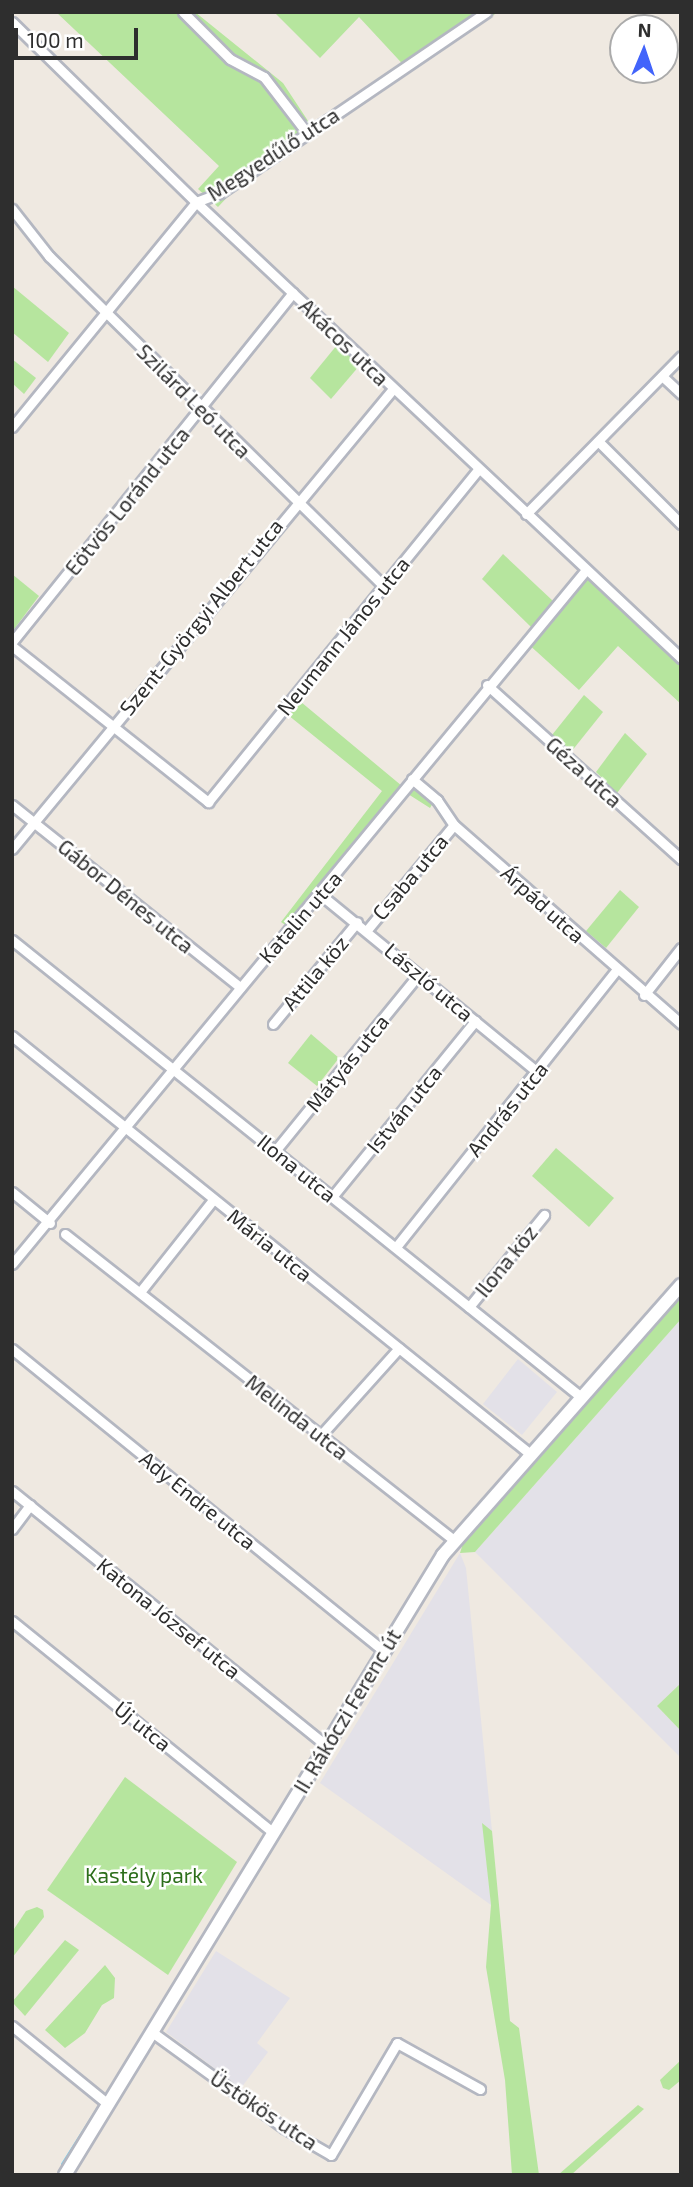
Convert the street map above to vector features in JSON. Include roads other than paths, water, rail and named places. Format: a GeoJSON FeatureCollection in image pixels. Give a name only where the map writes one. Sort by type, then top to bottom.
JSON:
{"type":"FeatureCollection","features":[{"type":"Feature","properties":{"kind":"main road","name":"II. Rákóczi Ferenc út"},"geometry":{"type":"LineString","coordinates":[[65,2175],[326,1745],[455,1541],[529,1453],[681,1285]]}},
{"type":"Feature","properties":{"kind":"street"},"geometry":{"type":"LineString","coordinates":[[183,12],[230,58],[264,77],[307,134]]}},
{"type":"Feature","properties":{"kind":"street","name":"Megyedűlő utca"},"geometry":{"type":"LineString","coordinates":[[12,427],[196,202],[220,193],[486,12]]}},
{"type":"Feature","properties":{"kind":"street","name":"Akácos utca"},"geometry":{"type":"LineString","coordinates":[[12,22],[196,202],[681,658]]}},
{"type":"Feature","properties":{"kind":"street","name":"Szilárd Leó utca"},"geometry":{"type":"LineString","coordinates":[[12,209],[35,241],[104,312],[295,502],[384,586]]}},
{"type":"Feature","properties":{"kind":"street","name":"Eötvös Loránd utca"},"geometry":{"type":"LineString","coordinates":[[12,644],[293,293]]}},
{"type":"Feature","properties":{"kind":"street"},"geometry":{"type":"LineString","coordinates":[[526,514],[681,356]]}},
{"type":"Feature","properties":{"kind":"street"},"geometry":{"type":"LineString","coordinates":[[662,376],[681,394]]}},
{"type":"Feature","properties":{"kind":"street","name":"Szent-Györgyi Albert utca"},"geometry":{"type":"LineString","coordinates":[[12,849],[295,502],[393,389]]}},
{"type":"Feature","properties":{"kind":"street"},"geometry":{"type":"LineString","coordinates":[[599,442],[681,524]]}},
{"type":"Feature","properties":{"kind":"street","name":"Neumann János utca"},"geometry":{"type":"LineString","coordinates":[[111,727],[208,802],[478,470]]}},
{"type":"Feature","properties":{"kind":"street","name":"Katalin utca"},"geometry":{"type":"LineString","coordinates":[[12,1264],[50,1223],[240,987],[321,895],[488,685],[586,569]]}},
{"type":"Feature","properties":{"kind":"street"},"geometry":{"type":"LineString","coordinates":[[12,644],[111,727]]}},
{"type":"Feature","properties":{"kind":"street","name":"Géza utca"},"geometry":{"type":"LineString","coordinates":[[488,685],[681,859]]}},
{"type":"Feature","properties":{"kind":"street","name":"Árpád utca"},"geometry":{"type":"LineString","coordinates":[[412,779],[437,800],[454,825],[644,995],[681,1024]]}},
{"type":"Feature","properties":{"kind":"street","name":"Gábor Dénes utca"},"geometry":{"type":"LineString","coordinates":[[12,805],[240,987]]}},
{"type":"Feature","properties":{"kind":"street","name":"Csaba utca"},"geometry":{"type":"LineString","coordinates":[[367,929],[454,825]]}},
{"type":"Feature","properties":{"kind":"street","name":"László utca"},"geometry":{"type":"LineString","coordinates":[[321,895],[367,929],[418,975],[536,1071]]}},
{"type":"Feature","properties":{"kind":"street","name":"Attila köz"},"geometry":{"type":"LineString","coordinates":[[272,1024],[357,922]]}},
{"type":"Feature","properties":{"kind":"street","name":"Ilona utca"},"geometry":{"type":"LineString","coordinates":[[12,940],[581,1397]]}},
{"type":"Feature","properties":{"kind":"street"},"geometry":{"type":"LineString","coordinates":[[644,995],[681,948]]}},
{"type":"Feature","properties":{"kind":"street","name":"András utca"},"geometry":{"type":"LineString","coordinates":[[396,1247],[616,970]]}},
{"type":"Feature","properties":{"kind":"street","name":"Mátyás utca"},"geometry":{"type":"LineString","coordinates":[[275,1151],[418,975]]}},
{"type":"Feature","properties":{"kind":"street","name":"István utca"},"geometry":{"type":"LineString","coordinates":[[332,1197],[475,1021]]}},
{"type":"Feature","properties":{"kind":"street","name":"Mária utca"},"geometry":{"type":"LineString","coordinates":[[12,1036],[529,1453]]}},
{"type":"Feature","properties":{"kind":"street"},"geometry":{"type":"LineString","coordinates":[[12,1192],[50,1223]]}},
{"type":"Feature","properties":{"kind":"street"},"geometry":{"type":"LineString","coordinates":[[140,1292],[214,1200]]}},
{"type":"Feature","properties":{"kind":"street","name":"Ilona köz"},"geometry":{"type":"LineString","coordinates":[[469,1307],[544,1215]]}},
{"type":"Feature","properties":{"kind":"street","name":"Melinda utca"},"geometry":{"type":"LineString","coordinates":[[65,1234],[455,1541]]}},
{"type":"Feature","properties":{"kind":"street"},"geometry":{"type":"LineString","coordinates":[[320,1436],[399,1348]]}},
{"type":"Feature","properties":{"kind":"street","name":"Ady Endre utca"},"geometry":{"type":"LineString","coordinates":[[12,1349],[384,1651]]}},
{"type":"Feature","properties":{"kind":"street","name":"Katona József utca"},"geometry":{"type":"LineString","coordinates":[[12,1490],[326,1745]]}},
{"type":"Feature","properties":{"kind":"street"},"geometry":{"type":"LineString","coordinates":[[12,1529],[30,1505]]}},
{"type":"Feature","properties":{"kind":"street","name":"Új utca"},"geometry":{"type":"LineString","coordinates":[[12,1620],[273,1832]]}},
{"type":"Feature","properties":{"kind":"street"},"geometry":{"type":"LineString","coordinates":[[12,2026],[108,2104]]}},
{"type":"Feature","properties":{"kind":"street","name":"Üstökös utca"},"geometry":{"type":"LineString","coordinates":[[152,2032],[284,2128],[331,2155],[397,2043],[480,2089]]}},
{"type":"Feature","properties":{"kind":"waterway"},"geometry":{"type":"LineString","coordinates":[[62,2164],[98,2107]]}},
{"type":"Feature","properties":{"kind":"park label","name":"Kastély park"},"geometry":{"type":"Point","coordinates":[144,1875]}}]}
